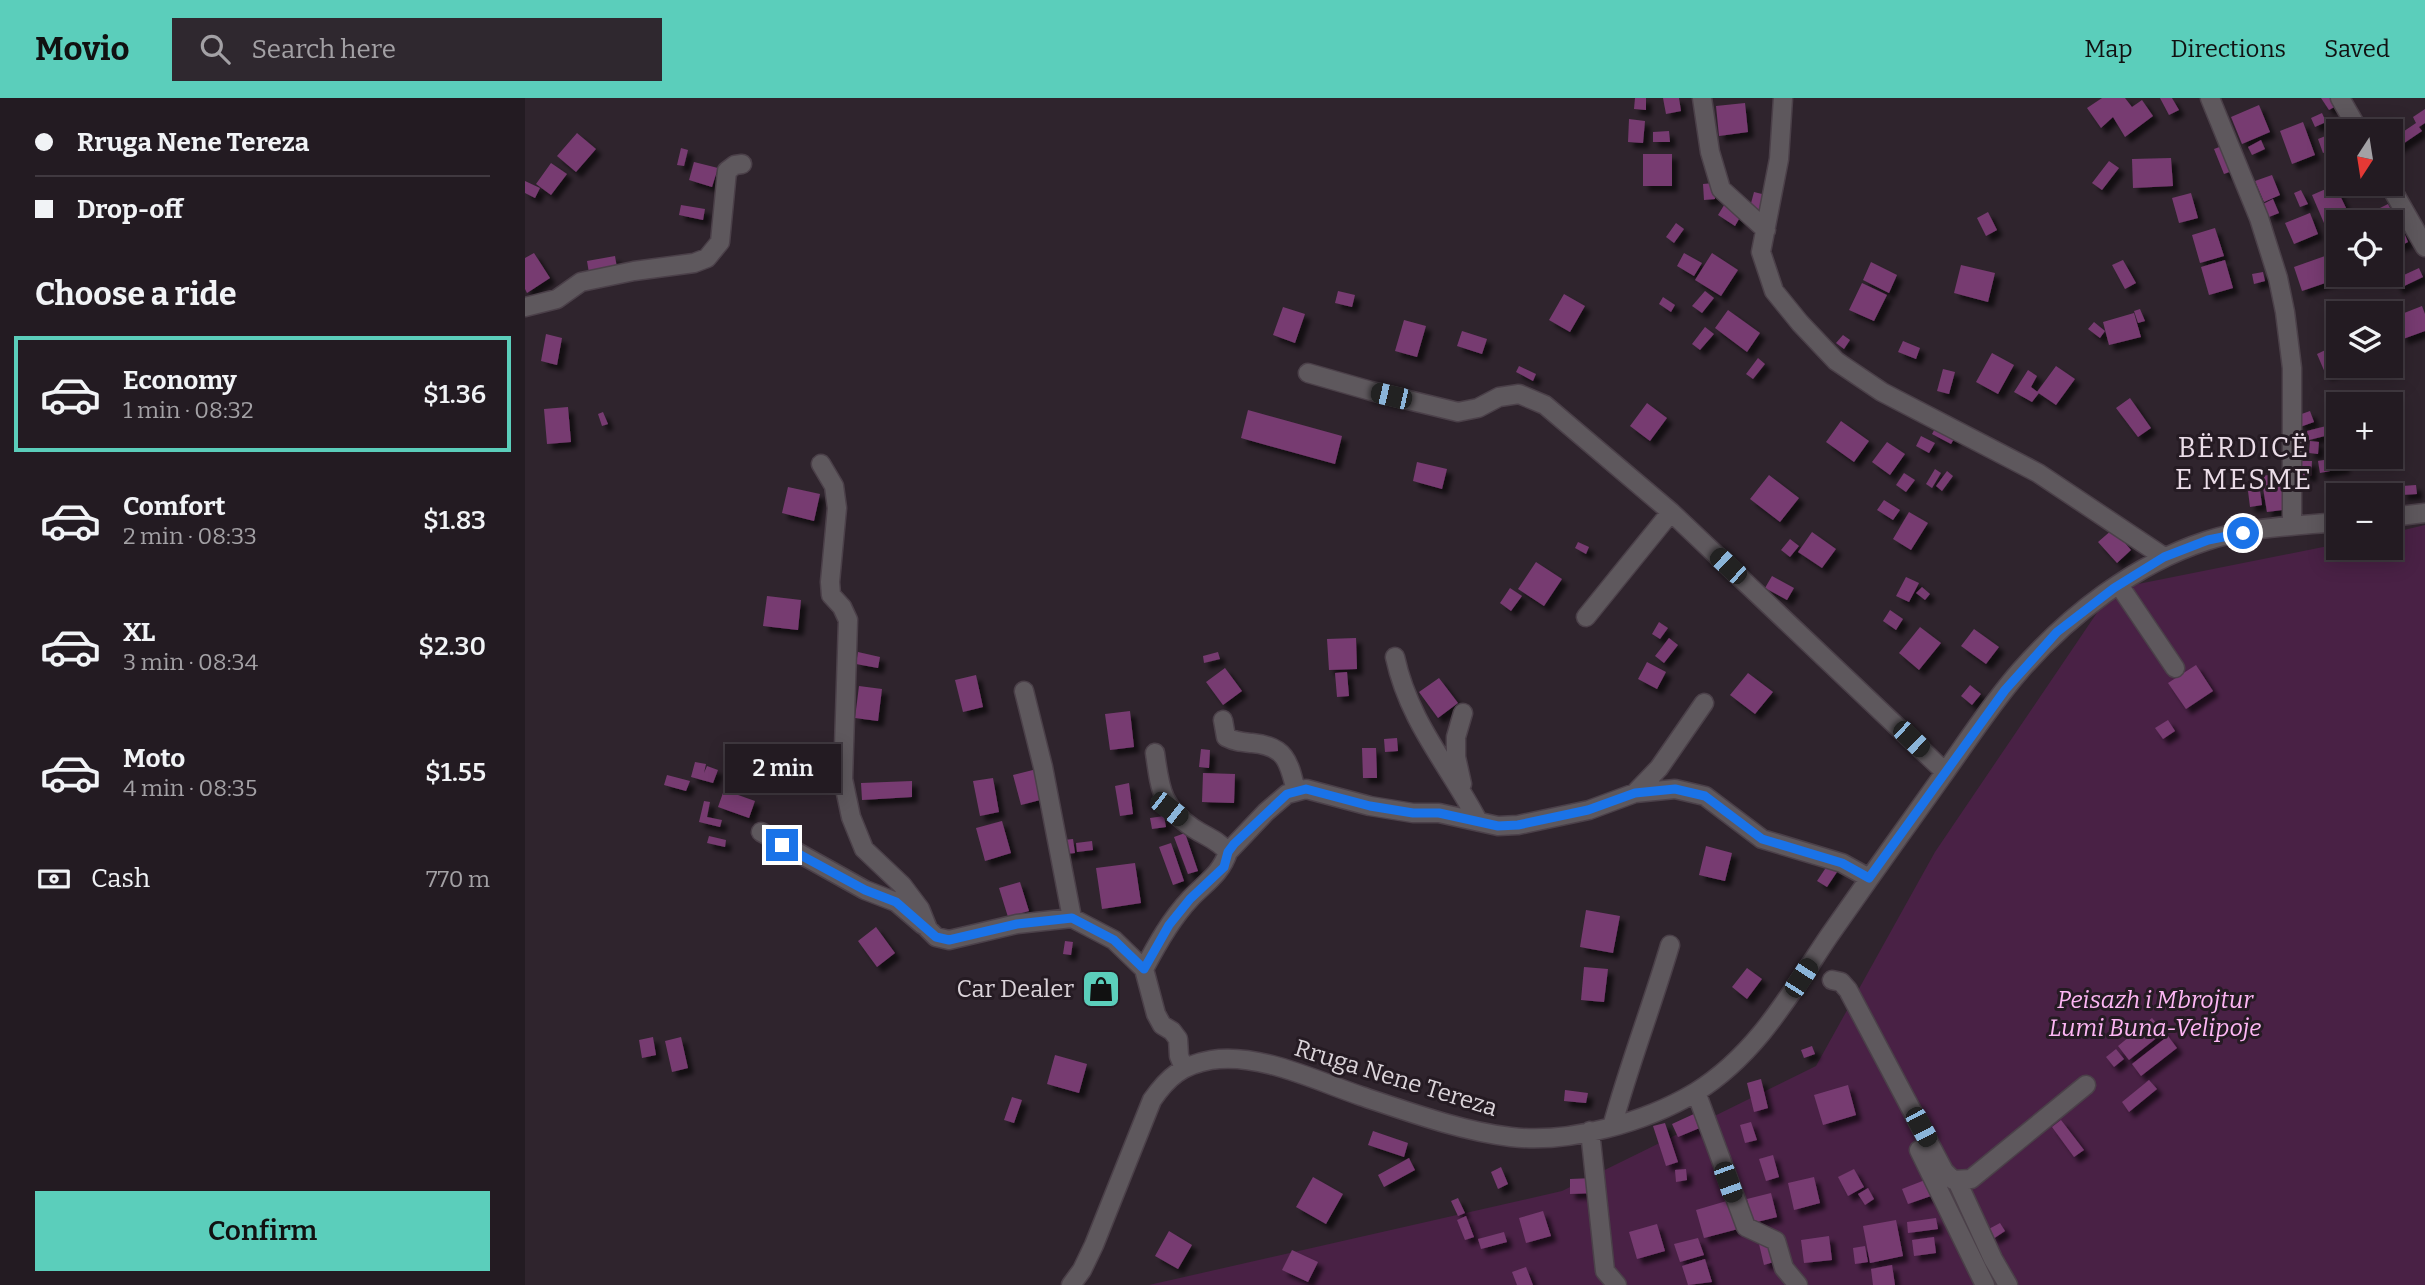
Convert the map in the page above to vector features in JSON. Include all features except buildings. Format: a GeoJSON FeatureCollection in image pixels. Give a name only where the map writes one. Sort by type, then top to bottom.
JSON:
{"type":"FeatureCollection","features":[{"type":"Feature","properties":{"kind":"street"},"geometry":{"type":"LineString","coordinates":[[1702,98],[1710,152],[1721,189],[1766,230]]}},
{"type":"Feature","properties":{"kind":"street"},"geometry":{"type":"LineString","coordinates":[[1783,98],[1779,159],[1761,252],[1774,291],[1836,361],[1882,392],[2038,473],[2164,557]]}},
{"type":"Feature","properties":{"kind":"street"},"geometry":{"type":"LineString","coordinates":[[2210,98],[2259,218],[2278,278],[2285,312],[2292,368],[2292,526]]}},
{"type":"Feature","properties":{"kind":"street"},"geometry":{"type":"LineString","coordinates":[[2340,98],[2352,119]]}},
{"type":"Feature","properties":{"kind":"street"},"geometry":{"type":"LineString","coordinates":[[525,307],[557,299],[581,282],[694,263],[706,258],[719,242],[727,172],[735,165],[743,164]]}},
{"type":"Feature","properties":{"kind":"street"},"geometry":{"type":"LineString","coordinates":[[2396,196],[2425,247]]}},
{"type":"Feature","properties":{"kind":"street"},"geometry":{"type":"LineString","coordinates":[[1308,373],[1458,412],[1478,408],[1499,397],[1519,394],[1545,405],[1671,512],[1945,772]]}},
{"type":"Feature","properties":{"kind":"street"},"geometry":{"type":"LineString","coordinates":[[821,464],[834,486],[837,508],[831,595],[842,607],[848,620],[843,779],[851,817],[864,849],[902,885],[920,909],[928,929]]}},
{"type":"Feature","properties":{"kind":"street"},"geometry":{"type":"LineString","coordinates":[[1586,617],[1671,512]]}},
{"type":"Feature","properties":{"kind":"street"},"geometry":{"type":"LineString","coordinates":[[2403,515],[2425,513]]}},
{"type":"Feature","properties":{"kind":"street","name":"Rruga Nene Tereza"},"geometry":{"type":"LineString","coordinates":[[1072,1285],[1094,1245],[1152,1100],[1165,1080],[1184,1068],[1211,1060],[1241,1059],[1294,1072],[1363,1097],[1481,1132],[1527,1137],[1590,1131],[1632,1122],[1696,1092],[1731,1067],[1773,1020],[1945,772],[2019,672],[2057,632],[2119,585],[2164,557],[2208,540],[2326,523]]}},
{"type":"Feature","properties":{"kind":"street"},"geometry":{"type":"LineString","coordinates":[[2119,585],[2175,668]]}},
{"type":"Feature","properties":{"kind":"street"},"geometry":{"type":"LineString","coordinates":[[1395,657],[1401,685],[1411,707],[1478,821]]}},
{"type":"Feature","properties":{"kind":"street"},"geometry":{"type":"LineString","coordinates":[[1024,691],[1043,767],[1072,918]]}},
{"type":"Feature","properties":{"kind":"street"},"geometry":{"type":"LineString","coordinates":[[1635,793],[1659,768],[1704,703]]}},
{"type":"Feature","properties":{"kind":"street"},"geometry":{"type":"LineString","coordinates":[[1462,791],[1455,737],[1463,713]]}},
{"type":"Feature","properties":{"kind":"street"},"geometry":{"type":"LineString","coordinates":[[1223,720],[1226,737],[1237,743],[1271,746],[1283,754],[1290,766],[1296,791]]}},
{"type":"Feature","properties":{"kind":"street"},"geometry":{"type":"LineString","coordinates":[[1155,753],[1161,792],[1169,809],[1193,828],[1216,839],[1228,852]]}},
{"type":"Feature","properties":{"kind":"street"},"geometry":{"type":"LineString","coordinates":[[1144,969],[1169,925],[1190,899],[1224,867],[1228,852],[1266,811],[1287,794],[1306,789],[1370,806],[1413,813],[1439,813],[1498,826],[1518,825],[1588,810],[1635,793],[1675,789],[1705,796],[1762,839],[1842,863],[1869,878]]}},
{"type":"Feature","properties":{"kind":"street"},"geometry":{"type":"LineString","coordinates":[[761,832],[865,890],[896,902],[936,937],[949,940],[1017,924],[1072,918],[1114,940],[1144,969],[1156,1014],[1162,1025],[1173,1031],[1178,1039],[1179,1056],[1184,1068]]}},
{"type":"Feature","properties":{"kind":"street"},"geometry":{"type":"LineString","coordinates":[[1612,1127],[1670,945]]}},
{"type":"Feature","properties":{"kind":"street"},"geometry":{"type":"LineString","coordinates":[[1815,957],[1854,1018],[1985,1285]]}},
{"type":"Feature","properties":{"kind":"street"},"geometry":{"type":"LineString","coordinates":[[1832,980],[1841,982],[1848,990],[1944,1171],[1953,1180],[1971,1179],[2087,1085]]}},
{"type":"Feature","properties":{"kind":"street"},"geometry":{"type":"LineString","coordinates":[[1696,1092],[1746,1227],[1776,1241],[1784,1268],[1798,1285]]}},
{"type":"Feature","properties":{"kind":"street"},"geometry":{"type":"LineString","coordinates":[[1590,1131],[1605,1271],[1617,1285]]}},
{"type":"Feature","properties":{"kind":"street"},"geometry":{"type":"LineString","coordinates":[[1957,1181],[2008,1285]]}},
{"type":"Feature","properties":{"kind":"green space","name":"Peisazh i Mbrojtur Lumi Buna-Velipoje"},"geometry":{"type":"Polygon","coordinates":[[[2425,525],[2425,1285],[1149,1285],[1562,1191],[1816,1066],[1935,852],[2113,589],[2326,546],[2326,560],[2403,560],[2403,530],[2425,525]]]}},
{"type":"Feature","properties":{"kind":"place","name":"Car Dealer"},"geometry":{"type":"Point","coordinates":[1101,989]}},
{"type":"Feature","properties":{"kind":"district","name":"BËRDICË E MESME"},"geometry":{"type":"Point","coordinates":[2244,463]}},
{"type":"Feature","properties":{"kind":"route"},"geometry":{"type":"LineString","coordinates":[[782,845],[865,890],[896,902],[936,937],[949,940],[1017,924],[1072,918],[1114,940],[1144,969],[1169,925],[1190,899],[1224,867],[1228,852],[1234,844],[1287,794],[1306,789],[1370,806],[1413,813],[1439,813],[1498,826],[1518,825],[1588,810],[1654,789],[1675,789],[1705,796],[1762,839],[1842,863],[1869,878],[2005,690],[2057,632],[2114,588],[2164,557],[2208,540],[2243,533]]}}]}
